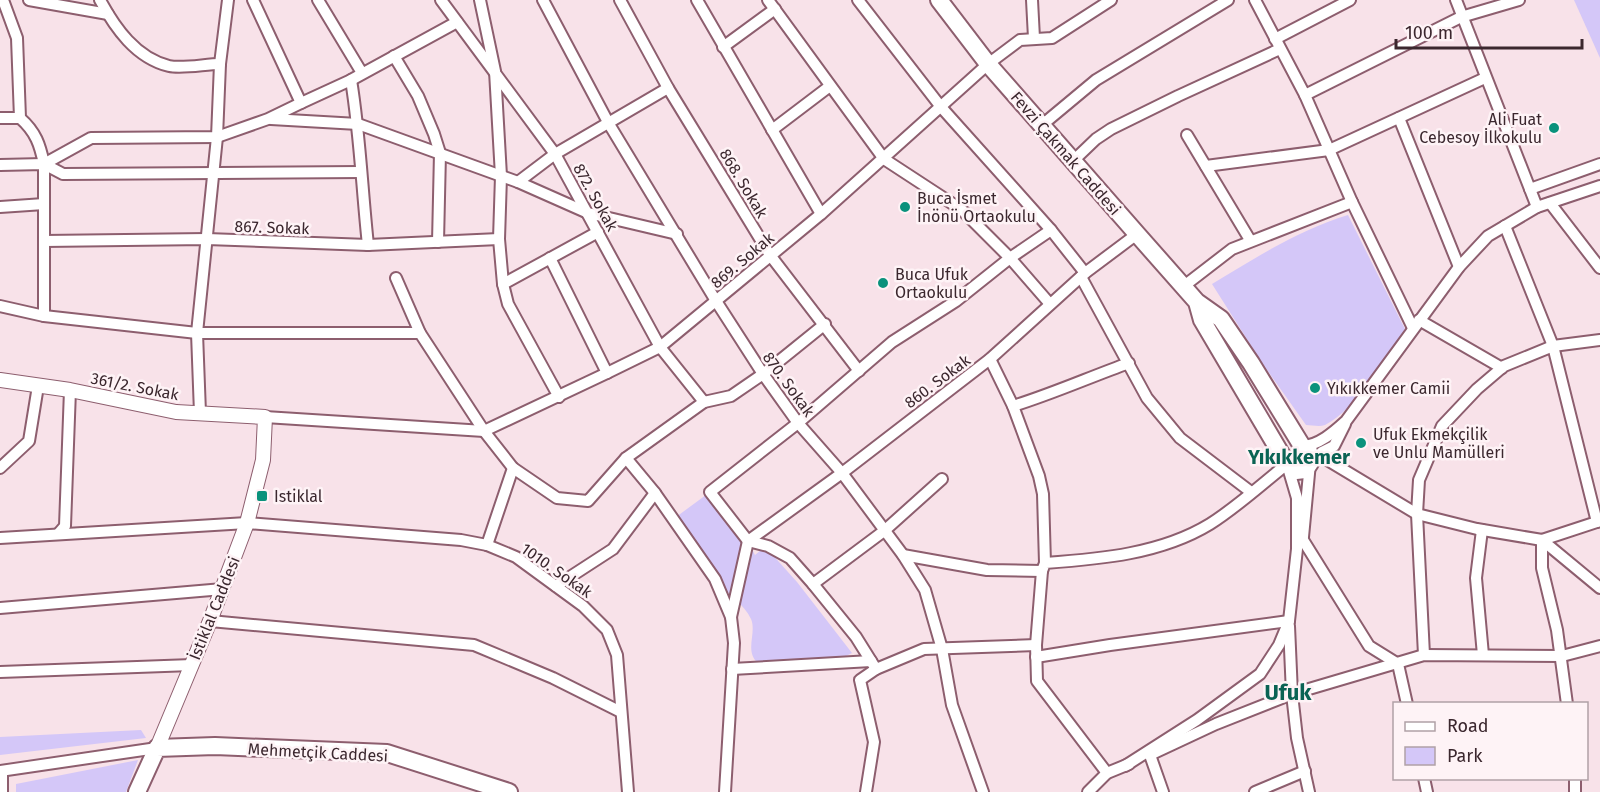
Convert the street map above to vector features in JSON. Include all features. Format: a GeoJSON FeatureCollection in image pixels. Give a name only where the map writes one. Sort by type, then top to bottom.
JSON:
{"type":"FeatureCollection","features":[{"type":"Feature","properties":{"kind":"main road","name":"Fevzi Çakmak Caddesi"},"geometry":{"type":"LineString","coordinates":[[939,0],[988,64],[1197,302],[1221,319],[1302,446]]}},
{"type":"Feature","properties":{"kind":"main road","name":"Fevzi Çakmak Caddesi"},"geometry":{"type":"LineString","coordinates":[[1197,302],[1202,320],[1287,464]]}},
{"type":"Feature","properties":{"kind":"main road"},"geometry":{"type":"LineString","coordinates":[[1302,446],[1315,459],[1301,471],[1292,470],[1285,460],[1287,452],[1294,447],[1302,446]]}},
{"type":"Feature","properties":{"kind":"main road","name":"Mehmetçik Caddesi"},"geometry":{"type":"LineString","coordinates":[[157,748],[215,746],[387,753],[470,785],[509,792]]}},
{"type":"Feature","properties":{"kind":"main road","name":"İstiklal Caddesi"},"geometry":{"type":"LineString","coordinates":[[137,792],[157,748]]}},
{"type":"Feature","properties":{"kind":"street"},"geometry":{"type":"LineString","coordinates":[[3,0],[5,18],[17,38],[20,118]]}},
{"type":"Feature","properties":{"kind":"street"},"geometry":{"type":"LineString","coordinates":[[29,0],[108,14]]}},
{"type":"Feature","properties":{"kind":"street"},"geometry":{"type":"LineString","coordinates":[[100,0],[132,46],[148,57],[170,66],[220,64]]}},
{"type":"Feature","properties":{"kind":"street"},"geometry":{"type":"LineString","coordinates":[[200,413],[197,333],[218,137],[220,64],[228,0]]}},
{"type":"Feature","properties":{"kind":"street"},"geometry":{"type":"LineString","coordinates":[[252,0],[301,103]]}},
{"type":"Feature","properties":{"kind":"street"},"geometry":{"type":"LineString","coordinates":[[318,0],[362,73]]}},
{"type":"Feature","properties":{"kind":"street"},"geometry":{"type":"LineString","coordinates":[[441,0],[495,71],[501,176],[499,239],[503,284],[508,304],[559,397]]}},
{"type":"Feature","properties":{"kind":"street","name":"872. Sokak"},"geometry":{"type":"LineString","coordinates":[[480,0],[495,71],[555,154],[660,347],[704,402]]}},
{"type":"Feature","properties":{"kind":"street","name":"870. Sokak"},"geometry":{"type":"LineString","coordinates":[[543,0],[609,124],[763,374],[798,423],[842,473],[903,555],[925,590],[942,649],[952,705],[983,792]]}},
{"type":"Feature","properties":{"kind":"street","name":"868. Sokak"},"geometry":{"type":"LineString","coordinates":[[620,0],[668,88],[770,255],[860,371]]}},
{"type":"Feature","properties":{"kind":"street"},"geometry":{"type":"LineString","coordinates":[[697,0],[821,214]]}},
{"type":"Feature","properties":{"kind":"street"},"geometry":{"type":"LineString","coordinates":[[858,0],[941,106],[1051,230],[1083,275],[1147,398],[1180,438],[1251,492]]}},
{"type":"Feature","properties":{"kind":"street"},"geometry":{"type":"LineString","coordinates":[[1032,0],[1034,38]]}},
{"type":"Feature","properties":{"kind":"street"},"geometry":{"type":"LineString","coordinates":[[1042,125],[1096,81],[1228,0]]}},
{"type":"Feature","properties":{"kind":"street"},"geometry":{"type":"LineString","coordinates":[[1255,0],[1305,95],[1352,202],[1416,324],[1502,368]]}},
{"type":"Feature","properties":{"kind":"street"},"geometry":{"type":"LineString","coordinates":[[1073,161],[1096,139],[1111,129],[1277,44],[1350,0]]}},
{"type":"Feature","properties":{"kind":"street"},"geometry":{"type":"LineString","coordinates":[[1456,0],[1537,207]]}},
{"type":"Feature","properties":{"kind":"street"},"geometry":{"type":"LineString","coordinates":[[1305,95],[1461,17],[1519,0]]}},
{"type":"Feature","properties":{"kind":"street","name":"869. Sokak"},"geometry":{"type":"LineString","coordinates":[[483,431],[559,397],[660,347],[821,214],[988,64],[1020,40],[1052,38],[1105,2]]}},
{"type":"Feature","properties":{"kind":"street"},"geometry":{"type":"LineString","coordinates":[[723,47],[772,4],[884,159],[962,210],[1010,258],[1050,304]]}},
{"type":"Feature","properties":{"kind":"street"},"geometry":{"type":"LineString","coordinates":[[0,165],[44,164],[92,138],[218,137],[268,119],[351,80],[458,22]]}},
{"type":"Feature","properties":{"kind":"street"},"geometry":{"type":"LineString","coordinates":[[394,56],[418,96],[440,153],[438,242]]}},
{"type":"Feature","properties":{"kind":"street"},"geometry":{"type":"LineString","coordinates":[[1206,166],[1329,150],[1485,78]]}},
{"type":"Feature","properties":{"kind":"street"},"geometry":{"type":"LineString","coordinates":[[351,80],[358,124],[368,245]]}},
{"type":"Feature","properties":{"kind":"street"},"geometry":{"type":"LineString","coordinates":[[772,130],[830,86]]}},
{"type":"Feature","properties":{"kind":"street"},"geometry":{"type":"LineString","coordinates":[[518,182],[555,154],[668,88]]}},
{"type":"Feature","properties":{"kind":"street"},"geometry":{"type":"LineString","coordinates":[[0,118],[20,118],[31,127],[39,141],[44,164],[44,316]]}},
{"type":"Feature","properties":{"kind":"street"},"geometry":{"type":"LineString","coordinates":[[1399,118],[1459,267]]}},
{"type":"Feature","properties":{"kind":"street"},"geometry":{"type":"LineString","coordinates":[[268,119],[358,124],[518,182],[588,213],[677,234]]}},
{"type":"Feature","properties":{"kind":"street"},"geometry":{"type":"LineString","coordinates":[[1186,135],[1250,240]]}},
{"type":"Feature","properties":{"kind":"street"},"geometry":{"type":"LineString","coordinates":[[44,164],[63,174],[361,172]]}},
{"type":"Feature","properties":{"kind":"street"},"geometry":{"type":"LineString","coordinates":[[1530,189],[1600,164]]}},
{"type":"Feature","properties":{"kind":"street"},"geometry":{"type":"LineString","coordinates":[[1309,792],[1292,694],[1289,621],[1315,459],[1334,446],[1346,421],[1416,324],[1459,267],[1488,236],[1537,207],[1600,186]]}},
{"type":"Feature","properties":{"kind":"street"},"geometry":{"type":"LineString","coordinates":[[1184,286],[1232,249],[1250,240],[1352,202]]}},
{"type":"Feature","properties":{"kind":"street"},"geometry":{"type":"LineString","coordinates":[[1550,203],[1600,268]]}},
{"type":"Feature","properties":{"kind":"street"},"geometry":{"type":"LineString","coordinates":[[0,207],[44,204]]}},
{"type":"Feature","properties":{"kind":"street"},"geometry":{"type":"LineString","coordinates":[[1315,459],[1417,514],[1482,530],[1542,540],[1599,521],[1553,346],[1504,226]]}},
{"type":"Feature","properties":{"kind":"street"},"geometry":{"type":"LineString","coordinates":[[874,665],[856,637],[790,558],[768,546],[748,541],[710,492],[798,423],[892,342],[957,301],[1010,258],[1051,230]]}},
{"type":"Feature","properties":{"kind":"street"},"geometry":{"type":"LineString","coordinates":[[503,284],[598,232]]}},
{"type":"Feature","properties":{"kind":"street","name":"860. Sokak"},"geometry":{"type":"LineString","coordinates":[[748,541],[842,473],[990,360],[1083,275],[1137,234]]}},
{"type":"Feature","properties":{"kind":"street","name":"867. Sokak"},"geometry":{"type":"LineString","coordinates":[[44,241],[207,240],[368,245],[499,239]]}},
{"type":"Feature","properties":{"kind":"street"},"geometry":{"type":"LineString","coordinates":[[550,258],[608,373]]}},
{"type":"Feature","properties":{"kind":"street"},"geometry":{"type":"LineString","coordinates":[[396,278],[420,333],[483,431],[513,468],[557,498],[588,501],[626,458],[704,402],[731,396],[763,374],[825,324]]}},
{"type":"Feature","properties":{"kind":"street"},"geometry":{"type":"LineString","coordinates":[[0,306],[44,316],[197,333],[420,333]]}},
{"type":"Feature","properties":{"kind":"street"},"geometry":{"type":"LineString","coordinates":[[1424,655],[1417,514],[1419,480],[1442,426],[1477,389],[1502,368],[1553,346],[1600,340]]}},
{"type":"Feature","properties":{"kind":"street"},"geometry":{"type":"LineString","coordinates":[[990,360],[1013,406],[1039,476],[1043,494],[1043,567],[1036,645],[1037,681],[1107,773]]}},
{"type":"Feature","properties":{"kind":"street"},"geometry":{"type":"LineString","coordinates":[[1013,406],[1057,392],[1129,363]]}},
{"type":"Feature","properties":{"kind":"street","name":"361/2. Sokak"},"geometry":{"type":"LineString","coordinates":[[0,380],[70,390],[176,412],[265,417]]}},
{"type":"Feature","properties":{"kind":"street"},"geometry":{"type":"LineString","coordinates":[[0,468],[29,441],[38,386]]}},
{"type":"Feature","properties":{"kind":"street"},"geometry":{"type":"LineString","coordinates":[[58,534],[65,526],[70,390]]}},
{"type":"Feature","properties":{"kind":"street"},"geometry":{"type":"LineString","coordinates":[[265,417],[483,431]]}},
{"type":"Feature","properties":{"kind":"street","name":"İstiklal Caddesi"},"geometry":{"type":"LineString","coordinates":[[157,748],[223,589],[247,523],[263,460],[265,417]]}},
{"type":"Feature","properties":{"kind":"street"},"geometry":{"type":"LineString","coordinates":[[1302,446],[1309,446],[1329,435],[1346,421]]}},
{"type":"Feature","properties":{"kind":"street"},"geometry":{"type":"LineString","coordinates":[[626,458],[655,494],[715,579],[731,617],[734,644],[725,792]]}},
{"type":"Feature","properties":{"kind":"street"},"geometry":{"type":"LineString","coordinates":[[903,555],[987,570],[1043,567],[1138,552],[1209,525],[1287,464]]}},
{"type":"Feature","properties":{"kind":"street","name":"Fevzi Çakmak Caddesi"},"geometry":{"type":"LineString","coordinates":[[1287,464],[1298,498],[1297,549],[1289,621]]}},
{"type":"Feature","properties":{"kind":"street"},"geometry":{"type":"LineString","coordinates":[[487,545],[513,468]]}},
{"type":"Feature","properties":{"kind":"street"},"geometry":{"type":"LineString","coordinates":[[813,584],[884,531],[942,479]]}},
{"type":"Feature","properties":{"kind":"street"},"geometry":{"type":"LineString","coordinates":[[556,586],[613,549],[655,494]]}},
{"type":"Feature","properties":{"kind":"street","name":"1010. Sokak"},"geometry":{"type":"LineString","coordinates":[[0,538],[247,523],[449,539],[487,545],[516,557],[583,606],[607,630],[617,655],[628,792]]}},
{"type":"Feature","properties":{"kind":"street"},"geometry":{"type":"LineString","coordinates":[[1482,530],[1476,578],[1483,656]]}},
{"type":"Feature","properties":{"kind":"street"},"geometry":{"type":"LineString","coordinates":[[1303,540],[1369,646],[1398,664],[1407,702]]}},
{"type":"Feature","properties":{"kind":"street"},"geometry":{"type":"LineString","coordinates":[[1542,540],[1600,588]]}},
{"type":"Feature","properties":{"kind":"street"},"geometry":{"type":"LineString","coordinates":[[1542,540],[1542,568],[1562,656],[1567,702]]}},
{"type":"Feature","properties":{"kind":"street"},"geometry":{"type":"LineString","coordinates":[[731,617],[748,541]]}},
{"type":"Feature","properties":{"kind":"street"},"geometry":{"type":"LineString","coordinates":[[0,608],[223,589]]}},
{"type":"Feature","properties":{"kind":"street"},"geometry":{"type":"LineString","coordinates":[[210,621],[474,645],[553,678],[621,712]]}},
{"type":"Feature","properties":{"kind":"street"},"geometry":{"type":"LineString","coordinates":[[1036,657],[1289,621]]}},
{"type":"Feature","properties":{"kind":"street"},"geometry":{"type":"LineString","coordinates":[[1125,766],[1197,720],[1260,674],[1278,645],[1289,621]]}},
{"type":"Feature","properties":{"kind":"street"},"geometry":{"type":"LineString","coordinates":[[732,669],[874,665],[924,649],[1036,645]]}},
{"type":"Feature","properties":{"kind":"street"},"geometry":{"type":"LineString","coordinates":[[1088,792],[1107,773],[1216,724],[1292,694],[1424,655],[1562,656],[1600,646]]}},
{"type":"Feature","properties":{"kind":"street"},"geometry":{"type":"LineString","coordinates":[[0,672],[192,665]]}},
{"type":"Feature","properties":{"kind":"street"},"geometry":{"type":"LineString","coordinates":[[866,792],[874,742],[860,680],[874,665]]}},
{"type":"Feature","properties":{"kind":"street"},"geometry":{"type":"LineString","coordinates":[[2,792],[1,771],[157,748]]}},
{"type":"Feature","properties":{"kind":"street"},"geometry":{"type":"LineString","coordinates":[[1149,755],[1163,792]]}},
{"type":"Feature","properties":{"kind":"street"},"geometry":{"type":"LineString","coordinates":[[1256,792],[1305,771]]}},
{"type":"Feature","properties":{"kind":"green space"},"geometry":{"type":"Polygon","coordinates":[[[1574,0],[1600,0],[1600,58],[1574,0]]]}},
{"type":"Feature","properties":{"kind":"green space"},"geometry":{"type":"Polygon","coordinates":[[[1348,215],[1405,329],[1369,382],[1348,407],[1325,425],[1306,425],[1262,363],[1212,284],[1312,228],[1348,215]]]}},
{"type":"Feature","properties":{"kind":"green space"},"geometry":{"type":"Polygon","coordinates":[[[710,492],[748,541],[755,555],[761,550],[770,552],[797,582],[852,653],[844,657],[758,663],[752,653],[753,630],[748,614],[710,574],[672,520],[710,492]]]}},
{"type":"Feature","properties":{"kind":"green space"},"geometry":{"type":"Polygon","coordinates":[[[141,730],[146,738],[0,755],[0,737],[141,730]]]}},
{"type":"Feature","properties":{"kind":"green space"},"geometry":{"type":"Polygon","coordinates":[[[138,760],[126,792],[16,792],[16,784],[138,760]]]}},
{"type":"Feature","properties":{"kind":"place","name":"Ali Fuat Cebesoy İlkokulu"},"geometry":{"type":"Point","coordinates":[1554,128]}},
{"type":"Feature","properties":{"kind":"place","name":"Buca İsmet İnönü Ortaokulu"},"geometry":{"type":"Point","coordinates":[905,207]}},
{"type":"Feature","properties":{"kind":"place","name":"Buca Ufuk Ortaokulu"},"geometry":{"type":"Point","coordinates":[883,283]}},
{"type":"Feature","properties":{"kind":"place","name":"Yıkıkkemer Camii"},"geometry":{"type":"Point","coordinates":[1315,388]}},
{"type":"Feature","properties":{"kind":"place","name":"Ufuk Ekmekçilik ve Unlu Mamülleri"},"geometry":{"type":"Point","coordinates":[1361,443]}},
{"type":"Feature","properties":{"kind":"place","name":"Istiklal"},"geometry":{"type":"Point","coordinates":[262,496]}},
{"type":"Feature","properties":{"kind":"district","name":"Yıkıkkemer"},"geometry":{"type":"Point","coordinates":[1299,457]}},
{"type":"Feature","properties":{"kind":"district","name":"Ufuk"},"geometry":{"type":"Point","coordinates":[1288,692]}}]}
